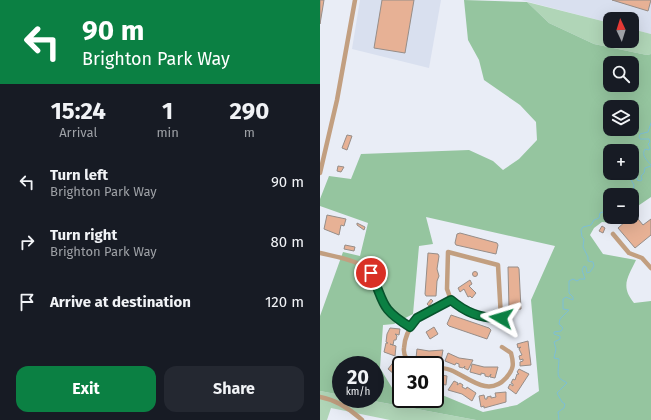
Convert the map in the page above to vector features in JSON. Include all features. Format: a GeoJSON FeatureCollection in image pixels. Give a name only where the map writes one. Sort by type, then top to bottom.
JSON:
{"type":"FeatureCollection","features":[{"type":"Feature","properties":{"kind":"street"},"geometry":{"type":"LineString","coordinates":[[320,172],[323,152],[339,94],[355,0]]}},
{"type":"Feature","properties":{"kind":"street"},"geometry":{"type":"LineString","coordinates":[[613,234],[629,253],[642,258],[651,268]]}},
{"type":"Feature","properties":{"kind":"street"},"geometry":{"type":"LineString","coordinates":[[448,252],[498,265],[501,318],[484,317],[458,306],[451,300],[447,289],[448,252]]}},
{"type":"Feature","properties":{"kind":"street"},"geometry":{"type":"LineString","coordinates":[[320,253],[360,264],[371,273],[377,286],[380,298],[388,312],[410,327]]}},
{"type":"Feature","properties":{"kind":"street"},"geometry":{"type":"LineString","coordinates":[[406,356],[404,350],[405,337],[417,318],[451,300]]}},
{"type":"Feature","properties":{"kind":"street"},"geometry":{"type":"LineString","coordinates":[[444,369],[452,370],[475,384],[493,386],[503,382],[514,365],[511,353],[502,346]]}},
{"type":"Feature","properties":{"kind":"street"},"geometry":{"type":"LineString","coordinates":[[320,396],[337,402],[352,411],[362,420]]}},
{"type":"Feature","properties":{"kind":"shaded area"},"geometry":{"type":"Polygon","coordinates":[[[360,0],[441,0],[429,68],[352,49],[360,0]]]}},
{"type":"Feature","properties":{"kind":"shaded area"},"geometry":{"type":"Polygon","coordinates":[[[521,0],[651,0],[651,34],[639,31],[639,12],[603,12],[603,21],[521,0]]]}},
{"type":"Feature","properties":{"kind":"green space"},"geometry":{"type":"Polygon","coordinates":[[[464,0],[527,2],[549,23],[594,44],[603,46],[603,48],[613,48],[647,55],[651,54],[651,197],[639,205],[639,188],[603,188],[603,222],[594,228],[590,235],[603,254],[636,260],[628,277],[626,286],[627,292],[634,303],[651,301],[651,420],[476,420],[411,408],[444,408],[444,396],[483,412],[517,405],[539,391],[531,300],[555,246],[426,217],[433,244],[419,246],[413,314],[394,324],[383,325],[381,356],[332,356],[332,393],[320,391],[320,316],[343,252],[360,256],[368,223],[320,206],[320,199],[329,176],[351,179],[361,154],[469,150],[493,161],[503,170],[519,159],[537,140],[536,122],[520,105],[484,80],[479,60],[468,40],[464,0]]]}},
{"type":"Feature","properties":{"kind":"green space"},"geometry":{"type":"Polygon","coordinates":[[[527,2],[603,21],[603,46],[594,44],[549,23],[527,2]]]}},
{"type":"Feature","properties":{"kind":"green space"},"geometry":{"type":"Polygon","coordinates":[[[639,31],[651,34],[651,54],[647,55],[613,48],[639,48],[639,31]]]}},
{"type":"Feature","properties":{"kind":"green space"},"geometry":{"type":"Polygon","coordinates":[[[384,375],[392,388],[392,404],[384,403],[384,375]]]}},
{"type":"Feature","properties":{"kind":"green space"},"geometry":{"type":"Polygon","coordinates":[[[320,391],[332,393],[332,408],[384,408],[384,403],[392,404],[392,408],[411,408],[476,420],[390,420],[331,408],[327,420],[320,420],[320,391]]]}},
{"type":"Feature","properties":{"kind":"building"},"geometry":{"type":"Polygon","coordinates":[[[320,0],[324,0],[320,24],[320,0]]]}},
{"type":"Feature","properties":{"kind":"building"},"geometry":{"type":"Polygon","coordinates":[[[382,0],[414,0],[405,53],[374,48],[382,0]]]}},
{"type":"Feature","properties":{"kind":"building"},"geometry":{"type":"Polygon","coordinates":[[[612,0],[651,0],[648,11],[612,0]]]}},
{"type":"Feature","properties":{"kind":"building"},"geometry":{"type":"Polygon","coordinates":[[[347,135],[352,136],[347,150],[342,148],[347,135]]]}},
{"type":"Feature","properties":{"kind":"building"},"geometry":{"type":"Polygon","coordinates":[[[338,166],[344,167],[341,172],[337,171],[338,166]]]}},
{"type":"Feature","properties":{"kind":"building"},"geometry":{"type":"Polygon","coordinates":[[[327,215],[346,219],[344,226],[341,225],[339,235],[324,229],[327,215]]]}},
{"type":"Feature","properties":{"kind":"building"},"geometry":{"type":"Polygon","coordinates":[[[651,219],[651,235],[635,248],[618,228],[623,224],[639,224],[639,220],[643,225],[651,219]]]}},
{"type":"Feature","properties":{"kind":"building"},"geometry":{"type":"Polygon","coordinates":[[[357,223],[365,227],[364,230],[357,225],[357,223]]]}},
{"type":"Feature","properties":{"kind":"building"},"geometry":{"type":"Polygon","coordinates":[[[602,226],[605,228],[603,233],[599,231],[602,226]]]}},
{"type":"Feature","properties":{"kind":"building"},"geometry":{"type":"Polygon","coordinates":[[[460,233],[497,243],[496,254],[456,245],[457,234],[460,233]]]}},
{"type":"Feature","properties":{"kind":"building"},"geometry":{"type":"Polygon","coordinates":[[[345,245],[355,247],[354,251],[344,249],[345,245]]]}},
{"type":"Feature","properties":{"kind":"building"},"geometry":{"type":"Polygon","coordinates":[[[428,253],[438,254],[439,256],[437,269],[439,276],[437,281],[436,296],[426,296],[425,294],[428,253]]]}},
{"type":"Feature","properties":{"kind":"building"},"geometry":{"type":"Polygon","coordinates":[[[508,267],[518,267],[519,269],[521,309],[511,310],[509,308],[508,267]]]}},
{"type":"Feature","properties":{"kind":"building"},"geometry":{"type":"Polygon","coordinates":[[[475,271],[478,274],[475,277],[472,274],[475,271]]]}},
{"type":"Feature","properties":{"kind":"building"},"geometry":{"type":"Polygon","coordinates":[[[470,280],[472,284],[469,286],[476,293],[472,298],[470,296],[468,297],[464,289],[460,292],[458,288],[470,280]]]}},
{"type":"Feature","properties":{"kind":"building"},"geometry":{"type":"Polygon","coordinates":[[[431,299],[433,301],[429,306],[427,304],[431,299]]]}},
{"type":"Feature","properties":{"kind":"building"},"geometry":{"type":"Polygon","coordinates":[[[451,315],[489,328],[491,330],[487,339],[449,326],[447,324],[451,315]]]}},
{"type":"Feature","properties":{"kind":"building"},"geometry":{"type":"Polygon","coordinates":[[[434,327],[438,334],[430,339],[426,332],[434,327]]]}},
{"type":"Feature","properties":{"kind":"building"},"geometry":{"type":"Polygon","coordinates":[[[390,328],[400,329],[399,335],[395,334],[397,336],[393,345],[396,346],[395,356],[384,352],[386,343],[388,343],[386,342],[387,334],[390,328]]]}},
{"type":"Feature","properties":{"kind":"building"},"geometry":{"type":"Polygon","coordinates":[[[528,341],[531,365],[520,366],[520,362],[523,361],[523,359],[520,360],[519,356],[522,355],[519,349],[521,347],[518,348],[517,344],[528,341]]]}},
{"type":"Feature","properties":{"kind":"building"},"geometry":{"type":"Polygon","coordinates":[[[417,349],[429,351],[443,350],[442,356],[416,356],[417,349]]]}},
{"type":"Feature","properties":{"kind":"building"},"geometry":{"type":"Polygon","coordinates":[[[448,353],[459,358],[473,360],[468,370],[464,368],[465,366],[463,368],[459,367],[459,364],[456,363],[455,365],[445,361],[448,353]]]}},
{"type":"Feature","properties":{"kind":"building"},"geometry":{"type":"Polygon","coordinates":[[[392,364],[392,372],[388,369],[392,364]]]}},
{"type":"Feature","properties":{"kind":"building"},"geometry":{"type":"Polygon","coordinates":[[[472,364],[484,367],[498,367],[495,378],[490,377],[491,374],[489,377],[485,376],[485,374],[481,373],[481,375],[470,372],[472,364]]]}},
{"type":"Feature","properties":{"kind":"building"},"geometry":{"type":"Polygon","coordinates":[[[519,369],[529,374],[516,394],[508,388],[510,384],[513,386],[511,383],[513,379],[515,380],[517,374],[519,374],[517,372],[519,369]]]}},
{"type":"Feature","properties":{"kind":"building"},"geometry":{"type":"Polygon","coordinates":[[[444,375],[447,376],[446,385],[444,385],[444,375]]]}},
{"type":"Feature","properties":{"kind":"building"},"geometry":{"type":"Polygon","coordinates":[[[454,381],[458,383],[457,385],[460,383],[463,385],[462,387],[466,389],[467,387],[476,393],[472,401],[462,394],[448,390],[454,381]]]}},
{"type":"Feature","properties":{"kind":"building"},"geometry":{"type":"Polygon","coordinates":[[[506,392],[506,402],[484,408],[484,406],[481,407],[479,396],[484,395],[485,399],[487,399],[487,397],[491,396],[491,398],[496,397],[495,393],[506,392]]]}},
{"type":"Feature","properties":{"kind":"waterway"},"geometry":{"type":"LineString","coordinates":[[651,123],[648,132],[640,134],[639,137],[640,139],[649,139],[650,142],[648,144],[650,148],[649,150],[645,149],[644,154],[645,158],[651,165]]}},
{"type":"Feature","properties":{"kind":"waterway"},"geometry":{"type":"LineString","coordinates":[[633,188],[634,185],[630,178],[637,176],[637,180],[642,180],[641,176],[644,173],[645,168],[651,166]]}},
{"type":"Feature","properties":{"kind":"waterway"},"geometry":{"type":"LineString","coordinates":[[559,420],[558,412],[564,408],[565,404],[562,402],[557,393],[567,383],[558,376],[559,359],[554,358],[556,349],[554,342],[560,339],[560,336],[554,334],[554,332],[561,331],[563,328],[559,324],[560,319],[569,310],[563,309],[563,299],[566,297],[573,300],[573,297],[569,293],[569,281],[573,279],[577,281],[580,279],[585,279],[582,270],[584,266],[586,267],[587,273],[590,272],[594,266],[593,262],[588,261],[588,257],[583,247],[584,239],[582,237],[581,230],[583,227],[591,225],[594,220],[599,218],[600,213],[603,212]]}},
{"type":"Feature","properties":{"kind":"route"},"geometry":{"type":"LineString","coordinates":[[371,273],[377,286],[380,298],[388,312],[410,327],[417,318],[424,313],[451,300],[464,310],[484,317],[501,318]]}}]}
